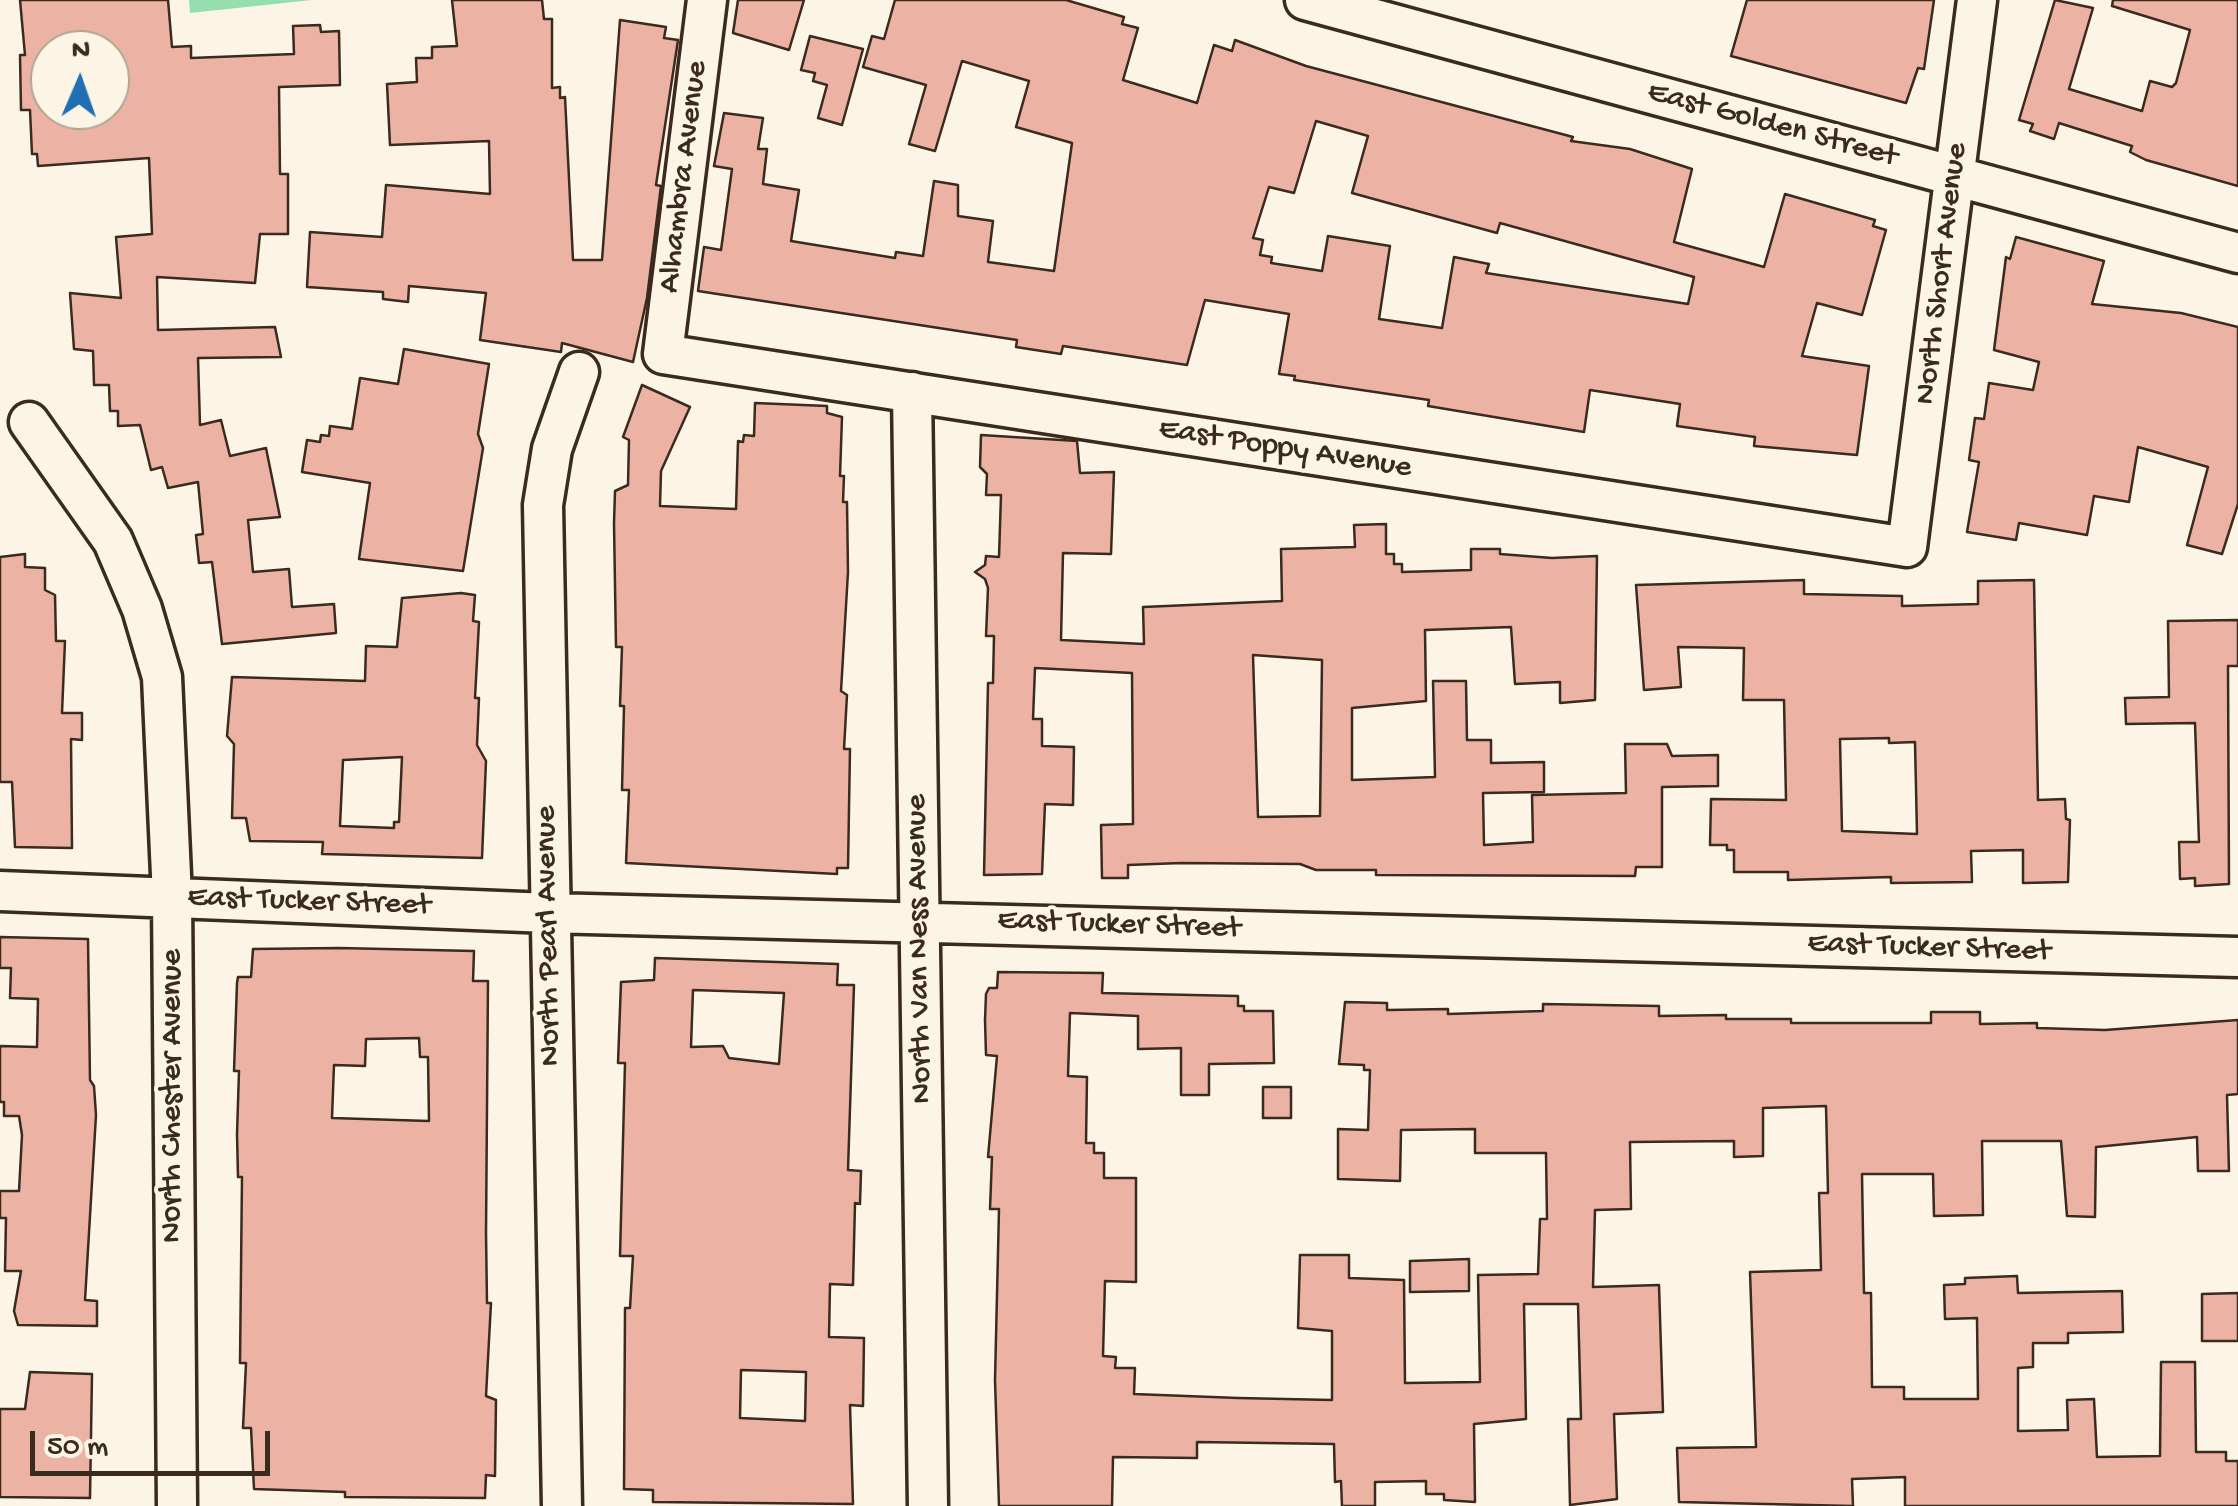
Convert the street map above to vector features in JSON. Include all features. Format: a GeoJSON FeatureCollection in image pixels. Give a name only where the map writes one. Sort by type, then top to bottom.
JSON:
{"type":"FeatureCollection","features":[{"type":"Feature","properties":{"kind":"street","name":"Alhambra Avenue"},"geometry":{"type":"LineString","coordinates":[[662,354],[707,0]]}},
{"type":"Feature","properties":{"kind":"street","name":"East Golden Street"},"geometry":{"type":"LineString","coordinates":[[1305,0],[2238,253]]}},
{"type":"Feature","properties":{"kind":"street","name":"North Short Avenue"},"geometry":{"type":"LineString","coordinates":[[1907,547],[1977,0]]}},
{"type":"Feature","properties":{"kind":"street","name":"East Poppy Avenue"},"geometry":{"type":"LineString","coordinates":[[662,354],[1907,547]]}},
{"type":"Feature","properties":{"kind":"street","name":"North Pearl Avenue"},"geometry":{"type":"LineString","coordinates":[[562,1506],[543,505],[552,449],[580,372]]}},
{"type":"Feature","properties":{"kind":"street","name":"North Van Ness Avenue"},"geometry":{"type":"LineString","coordinates":[[912,392],[928,1506]]}},
{"type":"Feature","properties":{"kind":"street","name":"North Chester Avenue"},"geometry":{"type":"LineString","coordinates":[[29,422],[113,541],[142,609],[162,678],[172,897],[176,1506]]}},
{"type":"Feature","properties":{"kind":"street","name":"East Tucker Street"},"geometry":{"type":"LineString","coordinates":[[0,891],[549,913],[2238,957]]}},
{"type":"Feature","properties":{"kind":"green space"},"geometry":{"type":"Polygon","coordinates":[[[189,0],[312,0],[190,13],[189,0]]]}},
{"type":"Feature","properties":{"kind":"building"},"geometry":{"type":"Polygon","coordinates":[[[20,0],[168,0],[172,47],[191,46],[191,58],[294,54],[293,26],[320,25],[321,32],[339,31],[340,85],[279,87],[280,174],[288,174],[288,234],[260,234],[255,283],[157,277],[158,330],[275,327],[281,357],[198,358],[200,425],[221,420],[230,456],[266,448],[280,517],[248,520],[253,572],[289,569],[292,607],[334,604],[336,633],[222,644],[212,562],[199,563],[196,535],[203,534],[198,482],[168,488],[162,467],[151,470],[140,425],[118,426],[118,411],[110,411],[109,385],[94,385],[93,351],[74,349],[70,293],[121,298],[116,237],[152,234],[149,158],[38,166],[37,154],[32,154],[31,130],[130,130],[130,30],[30,30],[30,110],[21,110],[20,55],[25,55],[20,0]]]}},
{"type":"Feature","properties":{"kind":"building"},"geometry":{"type":"Polygon","coordinates":[[[452,0],[542,0],[544,19],[552,19],[552,88],[560,87],[560,98],[565,97],[573,260],[602,260],[620,20],[666,27],[664,38],[678,40],[656,185],[661,186],[647,298],[633,362],[562,343],[561,352],[480,340],[486,293],[409,286],[408,302],[383,299],[383,292],[307,287],[310,232],[382,237],[386,185],[490,194],[489,141],[390,145],[387,84],[417,82],[416,58],[432,58],[432,47],[457,46],[452,0]]]}},
{"type":"Feature","properties":{"kind":"building"},"geometry":{"type":"Polygon","coordinates":[[[738,0],[804,0],[789,50],[733,33],[738,0]]]}},
{"type":"Feature","properties":{"kind":"building"},"geometry":{"type":"Polygon","coordinates":[[[895,0],[1066,0],[1124,17],[1122,24],[1138,28],[1123,80],[1197,103],[1214,45],[1232,51],[1235,40],[1306,66],[1573,137],[1571,141],[1630,149],[1692,169],[1674,242],[1764,267],[1785,194],[1875,220],[1873,226],[1886,230],[1862,315],[1817,303],[1802,356],[1869,366],[1857,455],[1754,446],[1755,437],[1677,426],[1680,404],[1590,390],[1584,432],[1428,406],[1429,400],[1294,380],[1295,376],[1279,374],[1289,314],[1205,300],[1187,365],[1063,346],[1061,354],[1016,347],[1017,340],[698,291],[704,247],[721,250],[732,169],[714,166],[724,113],[763,118],[758,149],[767,149],[763,184],[799,190],[791,241],[895,258],[896,252],[923,256],[934,181],[958,185],[958,216],[993,221],[988,262],[1054,271],[1072,143],[1016,127],[1029,81],[962,61],[935,151],[909,144],[926,85],[863,67],[872,36],[884,39],[895,0]],[[1316,121],[1294,193],[1269,187],[1253,238],[1263,240],[1260,255],[1272,257],[1271,263],[1322,271],[1328,236],[1390,246],[1379,319],[1442,328],[1454,257],[1489,264],[1486,273],[1688,304],[1694,277],[1500,223],[1497,233],[1352,193],[1368,136],[1316,121]]]}},
{"type":"Feature","properties":{"kind":"building"},"geometry":{"type":"Polygon","coordinates":[[[1747,0],[1934,0],[1924,69],[1918,68],[1906,103],[1731,56],[1747,0]]]}},
{"type":"Feature","properties":{"kind":"building"},"geometry":{"type":"Polygon","coordinates":[[[2055,0],[2093,8],[2069,89],[2142,111],[2150,81],[2172,87],[2176,83],[2190,30],[2112,6],[2113,0],[2238,0],[2238,186],[2146,160],[2130,152],[2132,146],[2059,123],[2054,139],[2030,131],[2033,124],[2019,120],[2055,0]]]}},
{"type":"Feature","properties":{"kind":"building"},"geometry":{"type":"Polygon","coordinates":[[[810,36],[863,49],[842,125],[818,118],[827,85],[813,81],[815,73],[801,70],[810,36]]]}},
{"type":"Feature","properties":{"kind":"building"},"geometry":{"type":"Polygon","coordinates":[[[2016,237],[2104,261],[2092,304],[2181,313],[2238,327],[2238,504],[2222,554],[2187,545],[2208,467],[2138,447],[2129,502],[2094,496],[2087,535],[2019,523],[2016,540],[1967,532],[1979,462],[1969,460],[1975,418],[1984,419],[1989,383],[2033,390],[2039,362],[1994,350],[2006,257],[2010,259],[2016,237]]]}},
{"type":"Feature","properties":{"kind":"building"},"geometry":{"type":"Polygon","coordinates":[[[404,349],[489,364],[478,434],[483,448],[463,571],[359,559],[370,483],[302,472],[307,440],[320,442],[321,435],[329,436],[330,426],[352,429],[360,378],[398,384],[404,349]]]}},
{"type":"Feature","properties":{"kind":"building"},"geometry":{"type":"Polygon","coordinates":[[[642,385],[690,407],[661,471],[660,506],[736,509],[738,441],[743,442],[744,435],[754,436],[755,403],[827,406],[827,413],[842,417],[840,476],[844,476],[843,502],[847,502],[848,572],[841,691],[847,695],[844,749],[850,749],[848,868],[837,868],[837,874],[626,863],[629,790],[622,790],[624,706],[620,706],[622,647],[616,647],[615,491],[628,485],[629,440],[623,437],[642,385]]]}},
{"type":"Feature","properties":{"kind":"building"},"geometry":{"type":"Polygon","coordinates":[[[981,435],[1077,441],[1080,473],[1114,472],[1111,554],[1063,553],[1061,640],[1144,644],[1143,607],[1282,601],[1281,549],[1355,547],[1354,525],[1386,524],[1386,554],[1394,554],[1394,564],[1402,564],[1402,572],[1471,570],[1471,549],[1500,549],[1500,554],[1552,558],[1597,556],[1595,700],[1560,703],[1560,682],[1515,684],[1511,627],[1425,630],[1426,701],[1352,708],[1352,780],[1435,777],[1433,681],[1466,681],[1467,740],[1491,740],[1491,763],[1544,762],[1544,792],[1483,793],[1484,845],[1533,842],[1532,795],[1626,793],[1625,744],[1667,744],[1672,756],[1718,755],[1718,786],[1662,787],[1662,867],[1636,867],[1635,876],[1376,875],[1376,870],[1316,870],[1300,864],[1181,863],[1128,865],[1128,878],[1102,878],[1101,825],[1133,824],[1132,673],[1035,668],[1033,719],[1042,719],[1042,746],[1074,747],[1073,805],[1045,804],[1042,874],[984,875],[988,683],[993,683],[994,636],[986,636],[988,588],[985,579],[975,572],[985,565],[986,556],[999,557],[1001,495],[986,495],[987,474],[980,467],[981,435]],[[1253,655],[1258,817],[1320,816],[1322,660],[1253,655]]]}},
{"type":"Feature","properties":{"kind":"building"},"geometry":{"type":"Polygon","coordinates":[[[25,554],[25,567],[45,568],[45,590],[55,595],[56,641],[65,641],[62,713],[82,713],[82,740],[71,739],[72,848],[15,847],[12,782],[0,782],[0,557],[25,554]]]}},
{"type":"Feature","properties":{"kind":"building"},"geometry":{"type":"Polygon","coordinates":[[[1804,580],[1804,594],[1902,596],[1902,606],[1978,604],[1978,581],[2034,580],[2038,800],[2065,799],[2066,819],[2070,820],[2068,882],[2023,883],[2023,850],[1971,851],[1972,882],[1891,883],[1891,877],[1788,880],[1788,872],[1734,872],[1734,850],[1727,850],[1727,845],[1710,845],[1711,799],[1786,800],[1784,700],[1743,700],[1744,648],[1678,647],[1681,687],[1644,690],[1636,585],[1804,580]],[[1889,738],[1840,739],[1842,831],[1917,834],[1915,742],[1889,743],[1889,738]]]}},
{"type":"Feature","properties":{"kind":"building"},"geometry":{"type":"Polygon","coordinates":[[[475,595],[473,621],[479,622],[477,745],[486,761],[482,858],[322,854],[323,842],[250,841],[246,818],[232,818],[234,744],[227,736],[232,677],[365,681],[366,646],[397,647],[402,598],[475,595]],[[402,757],[343,760],[340,826],[394,828],[394,822],[399,822],[402,757]]]}},
{"type":"Feature","properties":{"kind":"building"},"geometry":{"type":"Polygon","coordinates":[[[2238,620],[2238,666],[2228,666],[2229,884],[2195,886],[2195,878],[2180,879],[2179,842],[2199,842],[2195,723],[2126,724],[2125,698],[2169,697],[2168,621],[2238,620]]]}},
{"type":"Feature","properties":{"kind":"building"},"geometry":{"type":"Polygon","coordinates":[[[0,937],[88,939],[90,1080],[96,1115],[85,1300],[97,1301],[97,1326],[18,1325],[14,1311],[21,1271],[5,1271],[6,1218],[0,1218],[0,1191],[19,1191],[22,1135],[19,1116],[4,1116],[4,1102],[0,1102],[0,1046],[37,1047],[38,999],[10,998],[11,968],[0,968],[0,937]]]}},
{"type":"Feature","properties":{"kind":"building"},"geometry":{"type":"Polygon","coordinates":[[[253,949],[474,951],[473,981],[488,981],[486,1233],[487,1303],[491,1303],[486,1396],[496,1400],[495,1476],[486,1475],[485,1498],[345,1497],[345,1492],[254,1489],[251,1428],[243,1428],[246,1363],[240,1363],[242,1177],[238,1177],[239,1071],[234,1071],[237,983],[238,977],[251,977],[253,949]],[[419,1038],[366,1039],[365,1066],[334,1065],[332,1118],[429,1121],[428,1057],[420,1057],[419,1038]]]}},
{"type":"Feature","properties":{"kind":"building"},"geometry":{"type":"Polygon","coordinates":[[[655,958],[838,964],[837,985],[854,985],[848,1170],[861,1171],[860,1204],[855,1203],[853,1285],[830,1284],[829,1337],[864,1338],[863,1406],[850,1405],[853,1504],[653,1502],[653,1490],[624,1489],[625,1308],[630,1308],[633,1256],[620,1256],[625,1063],[618,1063],[621,982],[654,980],[655,958]],[[693,990],[691,1047],[723,1046],[729,1058],[779,1064],[784,993],[693,990]],[[741,1370],[740,1418],[805,1421],[806,1372],[741,1370]]]}},
{"type":"Feature","properties":{"kind":"building"},"geometry":{"type":"Polygon","coordinates":[[[998,972],[1103,973],[1102,993],[1238,996],[1238,1006],[1244,1006],[1244,1011],[1273,1011],[1274,1063],[1209,1064],[1209,1095],[1181,1095],[1181,1048],[1138,1049],[1138,1016],[1070,1013],[1068,1076],[1087,1077],[1086,1143],[1094,1143],[1094,1153],[1104,1153],[1104,1178],[1136,1178],[1136,1282],[1105,1281],[1103,1356],[1116,1357],[1115,1368],[1135,1368],[1134,1394],[1332,1400],[1332,1331],[1298,1328],[1300,1255],[1349,1255],[1349,1278],[1404,1280],[1405,1383],[1480,1382],[1478,1275],[1538,1274],[1540,1219],[1547,1219],[1546,1153],[1475,1153],[1475,1129],[1401,1130],[1400,1181],[1338,1179],[1338,1129],[1368,1130],[1370,1070],[1364,1070],[1364,1065],[1339,1064],[1345,1002],[1387,1003],[1387,1010],[1448,1009],[1448,1014],[1543,1011],[1543,1004],[1659,1006],[1659,1016],[1726,1015],[1726,1019],[1791,1019],[1791,1023],[1931,1023],[1931,1012],[1980,1012],[1980,1024],[2037,1023],[2037,1028],[2105,1030],[2238,1020],[2238,1094],[2227,1095],[2229,1171],[2198,1171],[2197,1137],[2096,1147],[2095,1217],[2067,1216],[2061,1141],[1982,1141],[1983,1215],[1934,1216],[1933,1174],[1862,1174],[1864,1293],[1871,1293],[1872,1387],[1904,1387],[1904,1399],[1978,1399],[1977,1318],[1945,1319],[1944,1285],[1965,1284],[1965,1278],[2017,1276],[2018,1293],[2122,1291],[2123,1332],[2068,1333],[2068,1343],[2033,1343],[2033,1367],[2018,1368],[2018,1431],[2068,1430],[2067,1400],[2094,1399],[2097,1457],[2160,1456],[2161,1362],[2195,1362],[2196,1452],[2226,1452],[2226,1461],[2238,1461],[2238,1506],[1905,1506],[1905,1477],[1852,1479],[1853,1506],[1679,1502],[1677,1448],[1756,1447],[1750,1272],[1821,1270],[1819,1193],[1828,1193],[1826,1106],[1763,1108],[1763,1156],[1734,1157],[1734,1141],[1630,1142],[1631,1209],[1595,1210],[1593,1287],[1659,1285],[1663,1412],[1614,1414],[1617,1499],[1570,1505],[1568,1419],[1581,1419],[1578,1304],[1524,1304],[1526,1419],[1474,1424],[1475,1502],[1444,1500],[1444,1494],[1426,1494],[1426,1481],[1375,1482],[1375,1506],[1342,1506],[1341,1481],[1335,1482],[1334,1444],[1197,1442],[1197,1458],[1113,1457],[1112,1506],[999,1506],[995,1380],[999,1209],[990,1209],[992,1157],[988,1157],[997,1056],[986,1055],[985,1020],[986,994],[989,988],[997,988],[998,972]]]}},
{"type":"Feature","properties":{"kind":"building"},"geometry":{"type":"Polygon","coordinates":[[[1263,1087],[1291,1087],[1291,1118],[1263,1118],[1263,1087]]]}},
{"type":"Feature","properties":{"kind":"building"},"geometry":{"type":"Polygon","coordinates":[[[1469,1259],[1469,1291],[1410,1292],[1410,1261],[1469,1259]]]}},
{"type":"Feature","properties":{"kind":"building"},"geometry":{"type":"Polygon","coordinates":[[[2238,1293],[2238,1341],[2202,1341],[2202,1294],[2238,1293]]]}},
{"type":"Feature","properties":{"kind":"building"},"geometry":{"type":"Polygon","coordinates":[[[30,1372],[92,1374],[90,1498],[0,1497],[0,1409],[25,1409],[30,1372]]]}}]}
